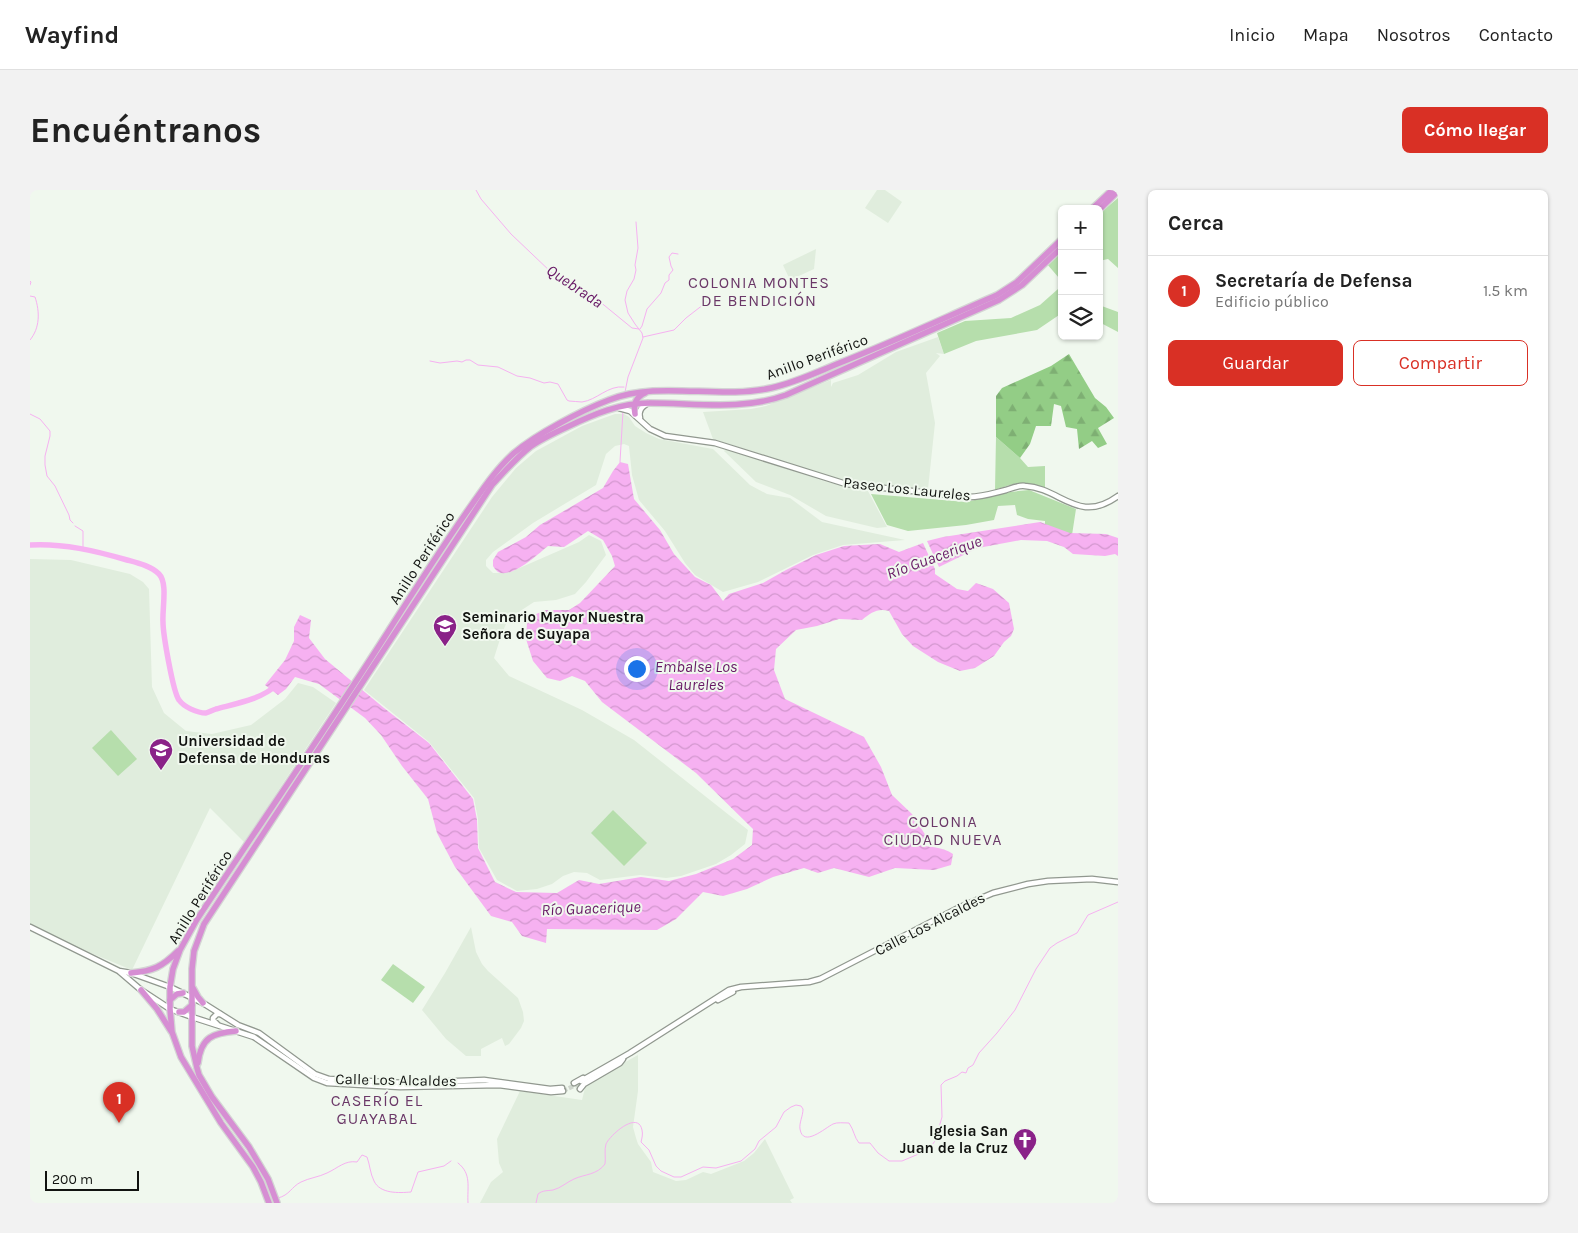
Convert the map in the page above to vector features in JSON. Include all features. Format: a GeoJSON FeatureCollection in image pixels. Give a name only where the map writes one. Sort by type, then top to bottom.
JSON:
{"type":"FeatureCollection","features":[{"type":"Feature","properties":{"kind":"highway"},"geometry":{"type":"LineString","coordinates":[[1096,205],[1112,190]]}},
{"type":"Feature","properties":{"kind":"highway"},"geometry":{"type":"LineString","coordinates":[[1103,206],[1118,191]]}},
{"type":"Feature","properties":{"kind":"highway","name":"Anillo Periférico"},"geometry":{"type":"LineString","coordinates":[[277,1203],[268,1179],[249,1147],[212,1097],[199,1075],[192,1046],[194,951],[204,924],[451,535],[488,482],[513,455],[545,432],[611,399],[650,392],[721,393],[758,391],[789,383],[862,354],[997,295],[1017,282],[1058,243]]}},
{"type":"Feature","properties":{"kind":"highway","name":"Anillo Periférico"},"geometry":{"type":"LineString","coordinates":[[365,672],[492,485],[516,458],[546,437],[594,414],[615,407],[649,403],[738,405],[765,402],[786,395],[999,300],[1022,285],[1059,250]]}},
{"type":"Feature","properties":{"kind":"highway"},"geometry":{"type":"LineString","coordinates":[[635,414],[635,404],[640,396],[650,392]]}},
{"type":"Feature","properties":{"kind":"highway"},"geometry":{"type":"LineString","coordinates":[[717,405],[724,399],[721,393]]}},
{"type":"Feature","properties":{"kind":"highway","name":"Anillo Periférico"},"geometry":{"type":"LineString","coordinates":[[268,1203],[261,1182],[252,1167],[221,1123],[181,1058],[172,1032],[170,987],[173,969],[180,950],[210,901],[334,720]]}},
{"type":"Feature","properties":{"kind":"highway"},"geometry":{"type":"LineString","coordinates":[[130,973],[156,968],[167,963],[180,950]]}},
{"type":"Feature","properties":{"kind":"highway"},"geometry":{"type":"LineString","coordinates":[[192,981],[196,994],[203,1003]]}},
{"type":"Feature","properties":{"kind":"highway"},"geometry":{"type":"LineString","coordinates":[[141,990],[172,1032]]}},
{"type":"Feature","properties":{"kind":"highway"},"geometry":{"type":"LineString","coordinates":[[170,1000],[183,993]]}},
{"type":"Feature","properties":{"kind":"highway"},"geometry":{"type":"LineString","coordinates":[[179,1012],[184,1012],[192,1005]]}},
{"type":"Feature","properties":{"kind":"highway"},"geometry":{"type":"LineString","coordinates":[[197,1068],[199,1055],[203,1045],[209,1038],[220,1032],[236,1031]]}},
{"type":"Feature","properties":{"kind":"main road"},"geometry":{"type":"LineString","coordinates":[[640,420],[639,411],[649,403]]}},
{"type":"Feature","properties":{"kind":"main road"},"geometry":{"type":"LineString","coordinates":[[615,407],[624,408],[635,414]]}},
{"type":"Feature","properties":{"kind":"main road","name":"Paseo Los Laureles"},"geometry":{"type":"LineString","coordinates":[[635,414],[654,431],[665,436],[714,443],[851,485],[969,497],[982,496],[1025,486],[1040,490],[1073,504],[1086,506],[1104,504],[1118,496]]}},
{"type":"Feature","properties":{"kind":"main road","name":"Calle Los Alcaldes"},"geometry":{"type":"LineString","coordinates":[[746,988],[726,995],[623,1059],[581,1082],[729,990],[741,987],[809,982],[820,979],[974,900],[1013,887],[1069,879],[1118,882]]}},
{"type":"Feature","properties":{"kind":"main road"},"geometry":{"type":"LineString","coordinates":[[30,928],[119,971],[170,987],[192,998]]}},
{"type":"Feature","properties":{"kind":"main road"},"geometry":{"type":"LineString","coordinates":[[119,971],[141,990],[170,1009],[179,1012]]}},
{"type":"Feature","properties":{"kind":"main road","name":"Calle Los Alcaldes"},"geometry":{"type":"LineString","coordinates":[[179,1012],[257,1038],[314,1078],[328,1083],[400,1086],[499,1085],[553,1094],[564,1091],[484,1080],[405,1083],[329,1079],[315,1074],[259,1033],[238,1025],[192,998]]}},
{"type":"Feature","properties":{"kind":"main road"},"geometry":{"type":"LineString","coordinates":[[218,1026],[213,1018],[220,1014]]}},
{"type":"Feature","properties":{"kind":"main road"},"geometry":{"type":"LineString","coordinates":[[484,1080],[551,1086],[571,1084],[618,1057],[630,1053]]}},
{"type":"Feature","properties":{"kind":"main road"},"geometry":{"type":"LineString","coordinates":[[580,1089],[584,1084],[620,1063],[623,1059]]}},
{"type":"Feature","properties":{"kind":"shaded area"},"geometry":{"type":"Polygon","coordinates":[[[877,190],[885,190],[902,202],[888,223],[865,208],[877,190]]]}},
{"type":"Feature","properties":{"kind":"shaded area"},"geometry":{"type":"Polygon","coordinates":[[[816,249],[814,269],[790,280],[783,265],[816,249]]]}},
{"type":"Feature","properties":{"kind":"shaded area"},"geometry":{"type":"Polygon","coordinates":[[[938,337],[944,354],[936,353],[940,356],[926,373],[935,423],[928,489],[855,482],[832,477],[713,439],[703,412],[751,409],[766,406],[831,380],[831,387],[833,383],[858,375],[896,352],[938,337]]]}},
{"type":"Feature","properties":{"kind":"shaded area","name":"Seminario Mayor Nuestra Señora de Suyapa"},"geometry":{"type":"Polygon","coordinates":[[[615,414],[624,414],[629,417],[635,426],[659,439],[713,449],[750,485],[767,494],[790,498],[822,522],[905,540],[843,545],[813,555],[758,582],[723,592],[695,575],[685,563],[665,531],[639,500],[632,475],[629,446],[624,444],[615,446],[606,454],[596,485],[533,523],[493,552],[486,560],[486,566],[493,573],[508,573],[579,542],[589,535],[601,541],[606,555],[586,582],[575,594],[556,600],[534,602],[508,619],[494,658],[509,676],[582,710],[634,740],[748,830],[745,844],[731,855],[716,864],[681,876],[666,878],[640,875],[600,880],[587,873],[574,872],[563,876],[552,884],[537,889],[517,891],[497,880],[479,848],[478,819],[474,798],[429,742],[364,690],[492,497],[516,468],[536,451],[582,426],[615,414]]]}},
{"type":"Feature","properties":{"kind":"shaded area"},"geometry":{"type":"Polygon","coordinates":[[[726,449],[827,482],[868,491],[887,527],[877,528],[826,516],[790,495],[756,482],[724,451],[726,449]]]}},
{"type":"Feature","properties":{"kind":"shaded area","name":"Universidad de Defensa de Honduras"},"geometry":{"type":"Polygon","coordinates":[[[30,559],[71,560],[130,574],[143,582],[149,589],[152,687],[164,713],[186,731],[212,734],[251,725],[285,699],[298,683],[313,687],[336,703],[244,842],[210,808],[132,970],[30,926],[30,559]]]}},
{"type":"Feature","properties":{"kind":"shaded area"},"geometry":{"type":"Polygon","coordinates":[[[471,927],[476,952],[482,964],[518,998],[524,1021],[509,1044],[505,1046],[502,1038],[481,1049],[481,1056],[466,1056],[446,1039],[422,1010],[471,927]]]}},
{"type":"Feature","properties":{"kind":"shaded area"},"geometry":{"type":"Polygon","coordinates":[[[638,1055],[638,1091],[633,1127],[638,1144],[651,1162],[653,1172],[676,1181],[686,1180],[703,1172],[711,1174],[744,1161],[754,1153],[765,1139],[794,1198],[790,1200],[792,1203],[480,1203],[491,1182],[503,1172],[499,1163],[497,1139],[520,1091],[582,1100],[586,1084],[638,1055]]]}},
{"type":"Feature","properties":{"kind":"green space"},"geometry":{"type":"Polygon","coordinates":[[[1118,198],[1118,268],[1108,259],[1103,260],[1103,211],[1118,198]]]}},
{"type":"Feature","properties":{"kind":"green space"},"geometry":{"type":"Polygon","coordinates":[[[1058,254],[1058,277],[1047,264],[1058,254]]]}},
{"type":"Feature","properties":{"kind":"green space"},"geometry":{"type":"Polygon","coordinates":[[[1058,289],[1058,316],[1037,330],[976,341],[944,354],[937,333],[965,321],[1011,318],[1040,305],[1058,289]]]}},
{"type":"Feature","properties":{"kind":"green space"},"geometry":{"type":"Polygon","coordinates":[[[1103,306],[1118,312],[1118,332],[1103,324],[1103,306]]]}},
{"type":"Feature","properties":{"kind":"green space"},"geometry":{"type":"Polygon","coordinates":[[[1069,354],[1095,398],[1106,407],[1114,418],[1098,428],[1107,444],[1098,448],[1092,441],[1079,449],[1077,429],[1066,427],[1061,406],[1054,404],[1051,426],[1036,426],[1030,444],[1020,458],[996,437],[996,396],[1002,388],[1051,366],[1069,354]]]}},
{"type":"Feature","properties":{"kind":"green space"},"geometry":{"type":"Polygon","coordinates":[[[996,437],[1028,467],[1045,466],[1045,489],[1031,484],[1020,483],[995,490],[996,437]]]}},
{"type":"Feature","properties":{"kind":"green space"},"geometry":{"type":"Polygon","coordinates":[[[1029,490],[1076,509],[1072,535],[1045,530],[1045,521],[1028,519],[1017,515],[1015,505],[998,506],[994,520],[908,531],[887,525],[871,494],[966,502],[1010,492],[1029,490]]]}},
{"type":"Feature","properties":{"kind":"green space"},"geometry":{"type":"Polygon","coordinates":[[[111,730],[137,759],[118,776],[92,748],[111,730]]]}},
{"type":"Feature","properties":{"kind":"green space"},"geometry":{"type":"Polygon","coordinates":[[[613,810],[647,843],[624,866],[591,833],[613,810]]]}},
{"type":"Feature","properties":{"kind":"green space"},"geometry":{"type":"Polygon","coordinates":[[[393,964],[425,987],[413,1003],[381,980],[393,964]]]}},
{"type":"Feature","properties":{"kind":"water","name":"Embalse Los Laureles"},"geometry":{"type":"Polygon","coordinates":[[[620,462],[628,464],[634,499],[660,530],[674,554],[695,577],[711,585],[723,601],[729,594],[763,583],[816,555],[844,546],[880,544],[899,552],[923,543],[935,569],[935,574],[957,589],[968,591],[976,583],[993,589],[1009,603],[1014,629],[1011,636],[994,656],[975,668],[960,671],[938,662],[913,646],[902,634],[889,611],[885,610],[874,612],[862,620],[839,619],[796,630],[776,649],[774,670],[785,699],[864,737],[881,767],[892,795],[912,814],[926,836],[917,844],[949,851],[953,854],[951,865],[934,870],[895,868],[869,877],[834,868],[818,873],[804,868],[773,877],[747,889],[723,896],[703,892],[676,919],[657,930],[547,929],[546,943],[522,936],[512,922],[491,916],[455,867],[437,833],[428,799],[381,735],[365,718],[319,684],[295,677],[286,689],[278,695],[265,685],[285,660],[294,641],[294,627],[300,615],[311,620],[309,638],[325,659],[429,743],[473,799],[477,820],[478,848],[495,882],[516,892],[557,893],[579,880],[599,884],[641,877],[669,881],[696,874],[733,859],[752,845],[753,829],[696,773],[602,702],[585,681],[572,676],[560,681],[547,678],[533,661],[526,639],[527,623],[532,616],[545,610],[569,610],[580,603],[615,566],[603,540],[588,531],[564,547],[548,546],[524,565],[510,572],[498,572],[493,566],[493,560],[498,552],[526,537],[540,525],[603,488],[620,462]]]}},
{"type":"Feature","properties":{"kind":"water"},"geometry":{"type":"Polygon","coordinates":[[[1040,522],[1070,533],[1106,534],[1118,538],[1118,556],[1115,554],[1105,556],[1073,554],[1064,547],[1047,541],[1021,540],[978,548],[939,567],[927,541],[943,537],[1040,522]]]}},
{"type":"Feature","properties":{"kind":"waterway","name":"Quebrada"},"geometry":{"type":"LineString","coordinates":[[476,190],[481,199],[511,234],[552,273],[588,292],[632,328],[639,329]]}},
{"type":"Feature","properties":{"kind":"waterway"},"geometry":{"type":"LineString","coordinates":[[625,392],[628,377],[643,338],[642,333],[628,313],[625,300],[636,270],[638,248],[636,222]]}},
{"type":"Feature","properties":{"kind":"waterway"},"geometry":{"type":"LineString","coordinates":[[640,329],[647,309],[669,280],[669,275],[673,270],[669,257],[672,253],[678,254]]}},
{"type":"Feature","properties":{"kind":"waterway","name":"Quebrada"},"geometry":{"type":"LineString","coordinates":[[30,281],[30,285]]}},
{"type":"Feature","properties":{"kind":"waterway","name":"Quebrada"},"geometry":{"type":"LineString","coordinates":[[30,296],[35,297],[38,308],[36,330],[30,340]]}},
{"type":"Feature","properties":{"kind":"waterway"},"geometry":{"type":"LineString","coordinates":[[643,337],[674,330],[708,301]]}},
{"type":"Feature","properties":{"kind":"waterway"},"geometry":{"type":"LineString","coordinates":[[430,361],[440,363],[470,360],[478,365],[498,367],[517,376],[544,383],[558,384],[569,401],[587,401],[613,388],[624,387]]}},
{"type":"Feature","properties":{"kind":"waterway"},"geometry":{"type":"LineString","coordinates":[[620,462],[623,411]]}},
{"type":"Feature","properties":{"kind":"waterway","name":"Quebrada"},"geometry":{"type":"LineString","coordinates":[[30,414],[40,419],[50,431],[45,456],[47,476],[55,486],[73,523]]}},
{"type":"Feature","properties":{"kind":"waterway","name":"Quebrada"},"geometry":{"type":"LineString","coordinates":[[75,526],[83,531],[83,549]]}},
{"type":"Feature","properties":{"kind":"waterway","name":"Río Guacerique"},"geometry":{"type":"LineString","coordinates":[[30,545],[67,546],[91,551],[140,564],[159,574],[163,583],[163,628],[171,675],[179,700],[187,707],[206,713],[264,694],[276,685]]}},
{"type":"Feature","properties":{"kind":"waterway"},"geometry":{"type":"LineString","coordinates":[[536,1203],[538,1194],[543,1191],[556,1189],[574,1179],[602,1168],[605,1164],[606,1144],[618,1130],[635,1122],[639,1124],[642,1130],[641,1142],[649,1150],[656,1166],[661,1171],[674,1177],[681,1177],[703,1167],[716,1168],[741,1161],[755,1149],[759,1141],[776,1127],[784,1112],[796,1105],[801,1106],[803,1109],[800,1129],[805,1137],[815,1135],[835,1123],[849,1123],[859,1143],[870,1143],[878,1153],[889,1161],[902,1161],[928,1150],[935,1141],[942,1117],[941,1085],[962,1072],[966,1073],[968,1068],[973,1065],[979,1053],[1015,1010],[1036,969],[1050,948],[1077,933],[1088,915],[1118,902]]}},
{"type":"Feature","properties":{"kind":"waterway"},"geometry":{"type":"LineString","coordinates":[[278,1198],[307,1179],[324,1174],[345,1163],[357,1162],[362,1155],[367,1157],[377,1185],[385,1190],[396,1192],[411,1192],[418,1172],[444,1166],[451,1161]]}},
{"type":"Feature","properties":{"kind":"waterway"},"geometry":{"type":"LineString","coordinates":[[458,1163],[467,1176],[468,1203]]}},
{"type":"Feature","properties":{"kind":"tunnel"},"geometry":{"type":"LineString","coordinates":[[563,1091],[582,1082]]}},
{"type":"Feature","properties":{"kind":"place","name":"Seminario Mayor Nuestra Señora de Suyapa"},"geometry":{"type":"Point","coordinates":[445,647]}},
{"type":"Feature","properties":{"kind":"place","name":"Universidad de Defensa de Honduras"},"geometry":{"type":"Point","coordinates":[161,771]}},
{"type":"Feature","properties":{"kind":"place","name":"Secretaría de Defensa"},"geometry":{"type":"Point","coordinates":[119,1123]}},
{"type":"Feature","properties":{"kind":"place","name":"Iglesia San Juan de la Cruz"},"geometry":{"type":"Point","coordinates":[1025,1161]}},
{"type":"Feature","properties":{"kind":"district","name":"COLONIA MONTES DE BENDICIÓN"},"geometry":{"type":"Point","coordinates":[759,291]}},
{"type":"Feature","properties":{"kind":"district","name":"COLONIA CIUDAD NUEVA"},"geometry":{"type":"Point","coordinates":[943,830]}},
{"type":"Feature","properties":{"kind":"district","name":"CASERÍO EL GUAYABAL"},"geometry":{"type":"Point","coordinates":[377,1109]}}]}
